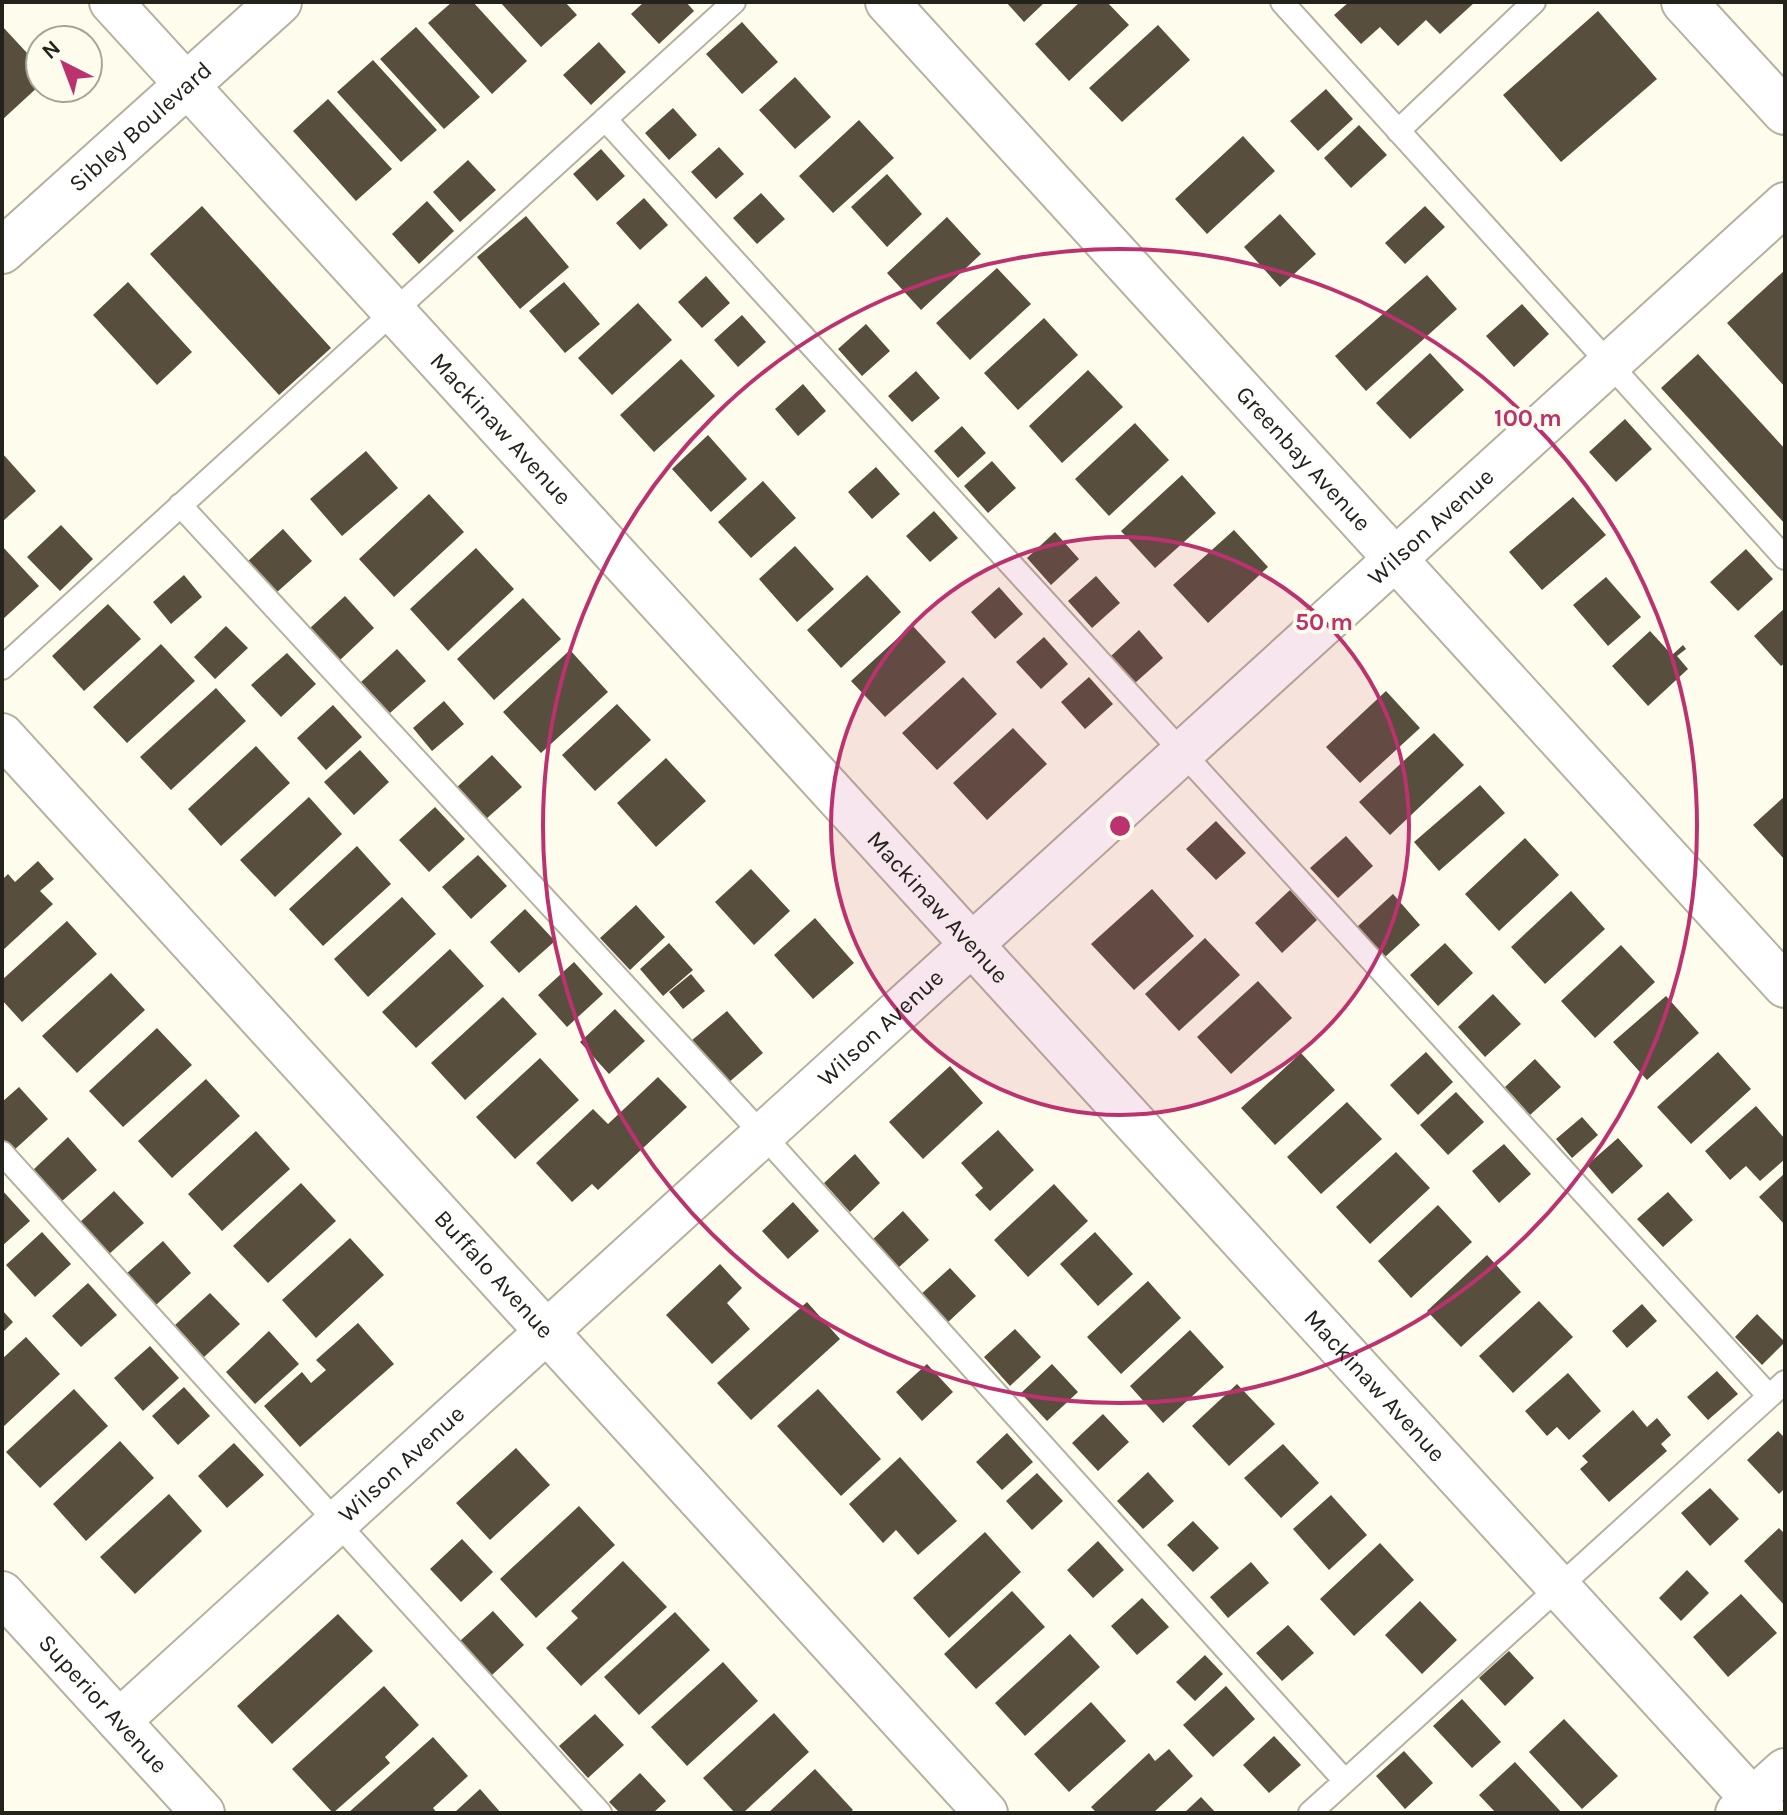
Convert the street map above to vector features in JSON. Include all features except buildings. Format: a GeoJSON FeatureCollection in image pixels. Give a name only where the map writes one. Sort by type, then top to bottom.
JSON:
{"type":"FeatureCollection","features":[{"type":"Feature","properties":{"kind":"main road","name":"Sibley Boulevard"},"geometry":{"type":"LineString","coordinates":[[2,251],[279,2]]}},
{"type":"Feature","properties":{"kind":"main road"},"geometry":{"type":"LineString","coordinates":[[1684,2],[1785,112]]}},
{"type":"Feature","properties":{"kind":"street","name":"Mackinaw Avenue"},"geometry":{"type":"LineString","coordinates":[[111,2],[1559,1587],[1752,1808]]}},
{"type":"Feature","properties":{"kind":"street","name":"Greenbay Avenue"},"geometry":{"type":"LineString","coordinates":[[887,2],[1785,986]]}},
{"type":"Feature","properties":{"kind":"street","name":"Wilson Avenue"},"geometry":{"type":"LineString","coordinates":[[119,1721],[1785,204]]}},
{"type":"Feature","properties":{"kind":"street","name":"Buffalo Avenue"},"geometry":{"type":"LineString","coordinates":[[2,735],[986,1813]]}},
{"type":"Feature","properties":{"kind":"street","name":"Superior Avenue"},"geometry":{"type":"LineString","coordinates":[[2,1593],[203,1813]]}},
{"type":"Feature","properties":{"kind":"street"},"geometry":{"type":"LineString","coordinates":[[1752,1808],[1785,1770]]}},
{"type":"Feature","properties":{"kind":"lane"},"geometry":{"type":"LineString","coordinates":[[2,668],[734,2]]}},
{"type":"Feature","properties":{"kind":"lane"},"geometry":{"type":"LineString","coordinates":[[1282,2],[1785,558]]}},
{"type":"Feature","properties":{"kind":"lane"},"geometry":{"type":"LineString","coordinates":[[1398,131],[1534,2]]}},
{"type":"Feature","properties":{"kind":"lane"},"geometry":{"type":"LineString","coordinates":[[605,119],[1184,751],[1777,1389],[1310,1813]]}},
{"type":"Feature","properties":{"kind":"lane"},"geometry":{"type":"LineString","coordinates":[[180,505],[763,1135],[1345,1781]]}},
{"type":"Feature","properties":{"kind":"lane"},"geometry":{"type":"LineString","coordinates":[[2,1153],[600,1813]]}}]}
